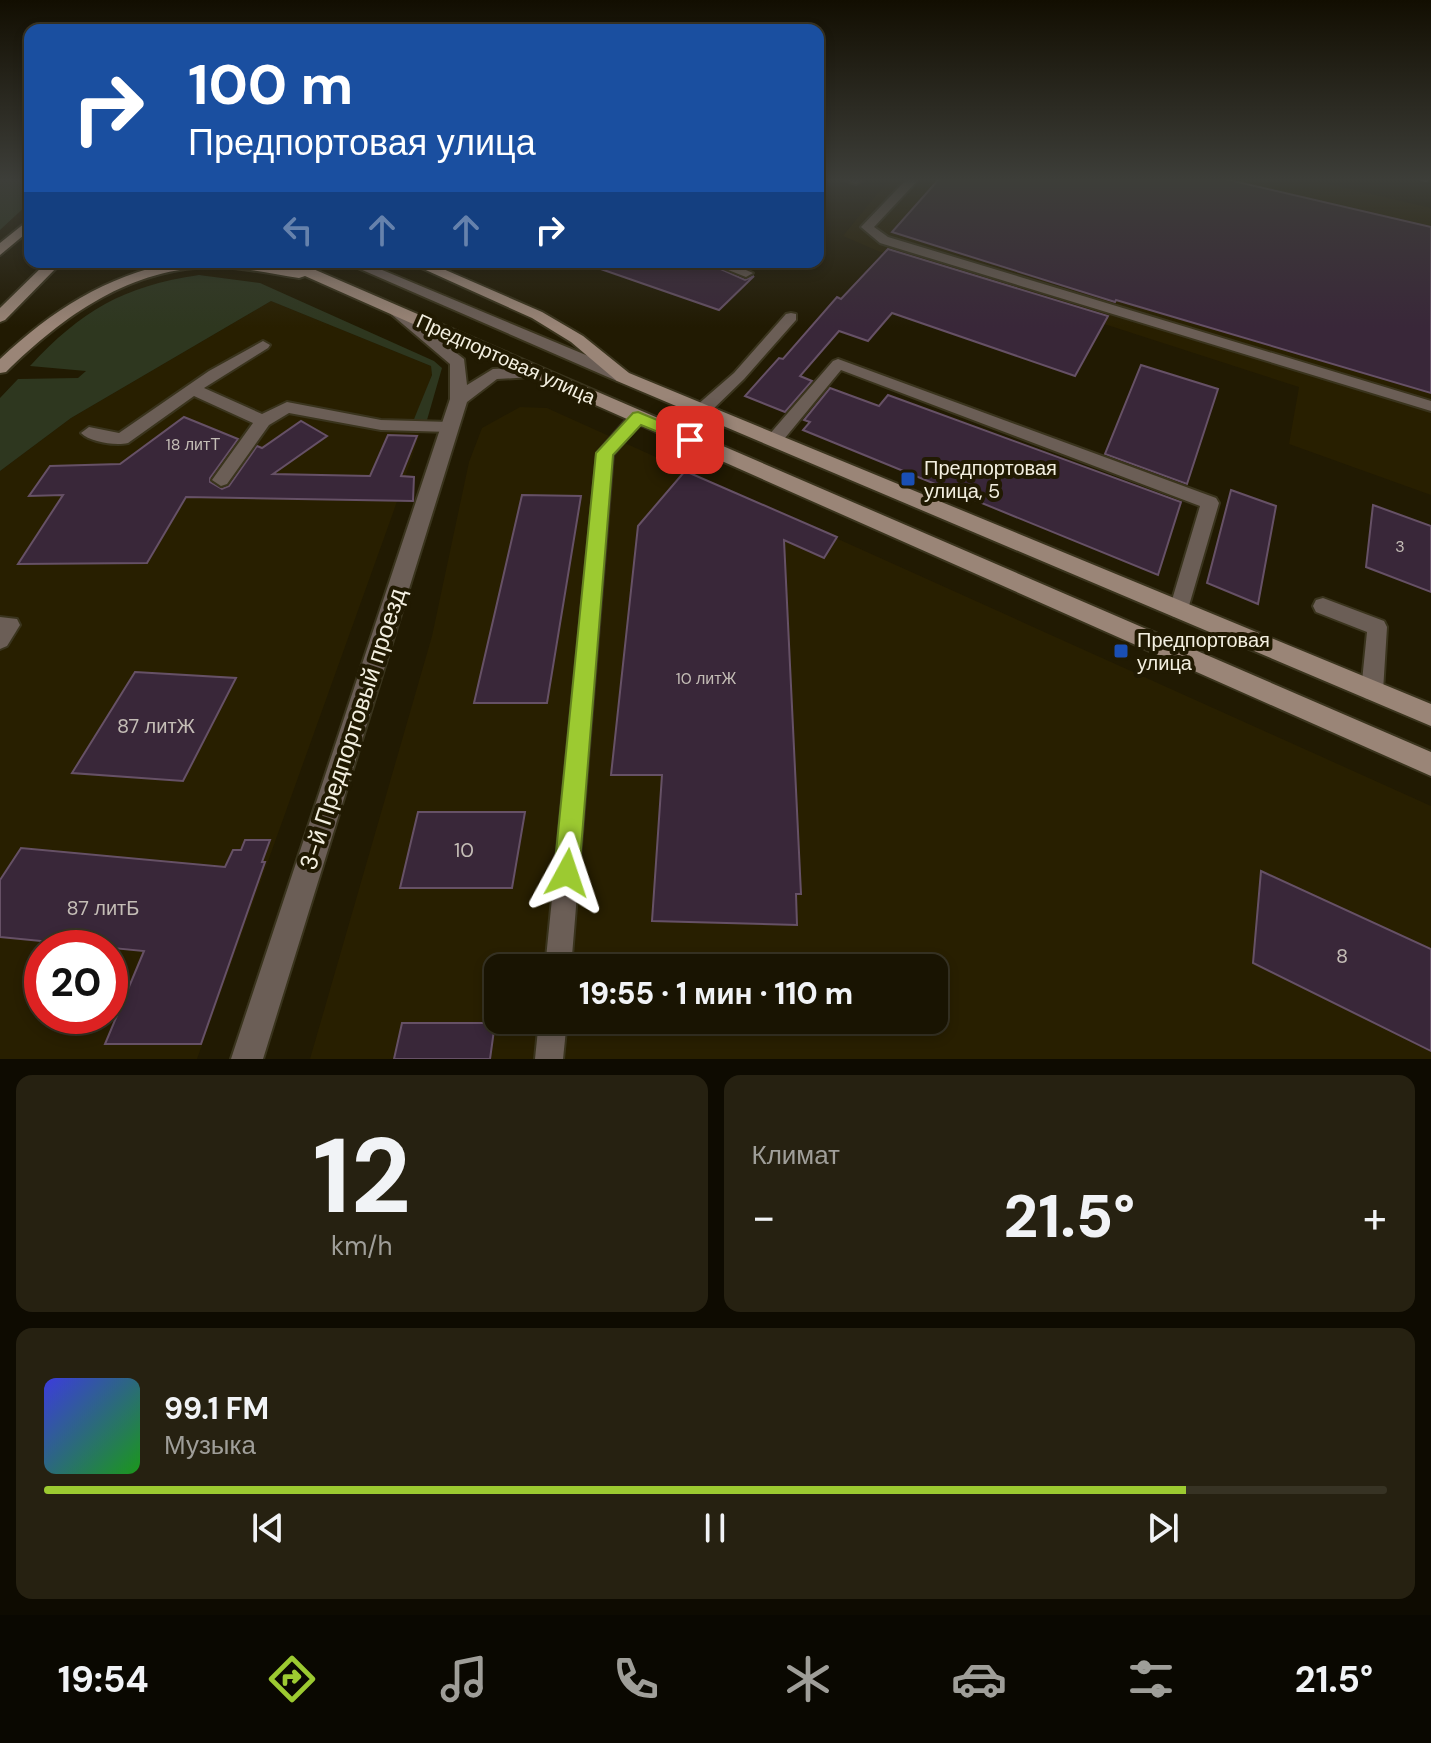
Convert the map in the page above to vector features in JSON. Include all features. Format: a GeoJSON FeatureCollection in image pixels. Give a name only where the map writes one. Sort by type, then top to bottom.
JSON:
{"type":"FeatureCollection","features":[{"type":"Feature","properties":{"kind":"main road"},"geometry":{"type":"LineString","coordinates":[[0,251],[24,229]]}},
{"type":"Feature","properties":{"kind":"main road"},"geometry":{"type":"LineString","coordinates":[[0,317],[49,268]]}},
{"type":"Feature","properties":{"kind":"main road"},"geometry":{"type":"LineString","coordinates":[[0,368],[38,330],[65,311],[112,285],[170,268]]}},
{"type":"Feature","properties":{"kind":"main road"},"geometry":{"type":"LineString","coordinates":[[264,268],[322,279]]}},
{"type":"Feature","properties":{"kind":"main road","name":"Предпортовая улица"},"geometry":{"type":"LineString","coordinates":[[298,268],[1431,764]]}},
{"type":"Feature","properties":{"kind":"main road"},"geometry":{"type":"LineString","coordinates":[[429,268],[537,315],[577,339],[623,377]]}},
{"type":"Feature","properties":{"kind":"main road","name":"Предпортовая улица"},"geometry":{"type":"LineString","coordinates":[[623,377],[1431,715]]}},
{"type":"Feature","properties":{"kind":"street","name":"Предпортовая улица"},"geometry":{"type":"LineString","coordinates":[[365,268],[623,377]]}},
{"type":"Feature","properties":{"kind":"street","name":"3-й Предпортовый проезд"},"geometry":{"type":"LineString","coordinates":[[247,1059],[459,399],[458,363],[396,311]]}},
{"type":"Feature","properties":{"kind":"street"},"geometry":{"type":"LineString","coordinates":[[459,399],[493,374],[534,372]]}},
{"type":"Feature","properties":{"kind":"lane"},"geometry":{"type":"LineString","coordinates":[[869,228],[884,240],[1431,406]]}},
{"type":"Feature","properties":{"kind":"lane"},"geometry":{"type":"LineString","coordinates":[[731,268],[746,273]]}},
{"type":"Feature","properties":{"kind":"lane"},"geometry":{"type":"LineString","coordinates":[[702,410],[739,376],[791,317]]}},
{"type":"Feature","properties":{"kind":"lane"},"geometry":{"type":"LineString","coordinates":[[89,433],[122,439],[263,345]]}},
{"type":"Feature","properties":{"kind":"lane"},"geometry":{"type":"LineString","coordinates":[[774,440],[838,364],[1210,503],[1179,610]]}},
{"type":"Feature","properties":{"kind":"lane"},"geometry":{"type":"LineString","coordinates":[[194,390],[263,421]]}},
{"type":"Feature","properties":{"kind":"lane"},"geometry":{"type":"LineString","coordinates":[[221,480],[263,421],[287,407],[381,425],[450,427]]}},
{"type":"Feature","properties":{"kind":"lane"},"geometry":{"type":"LineString","coordinates":[[559,954],[605,453],[638,417]]}},
{"type":"Feature","properties":{"kind":"lane"},"geometry":{"type":"LineString","coordinates":[[1323,606],[1377,627],[1372,691]]}},
{"type":"Feature","properties":{"kind":"lane"},"geometry":{"type":"LineString","coordinates":[[0,625],[10,625],[0,640]]}},
{"type":"Feature","properties":{"kind":"lane"},"geometry":{"type":"LineString","coordinates":[[549,1059],[552,1034]]}},
{"type":"Feature","properties":{"kind":"shaded area"},"geometry":{"type":"Polygon","coordinates":[[[849,228],[1431,228],[1431,495],[1289,444],[1299,387],[878,251],[843,236],[849,228]]]}},
{"type":"Feature","properties":{"kind":"shaded area"},"geometry":{"type":"Polygon","coordinates":[[[271,301],[431,366],[432,374],[422,404],[407,432],[420,433],[393,513],[197,1059],[0,1059],[0,471],[71,418],[271,301]]]}},
{"type":"Feature","properties":{"kind":"shaded area"},"geometry":{"type":"Polygon","coordinates":[[[520,407],[547,408],[1431,806],[1431,1059],[310,1059],[432,636],[469,462],[482,428],[520,407]]]}},
{"type":"Feature","properties":{"kind":"green space"},"geometry":{"type":"Polygon","coordinates":[[[199,275],[260,283],[434,361],[442,368],[427,420],[412,424],[432,375],[431,366],[271,301],[71,418],[0,471],[0,398],[18,379],[78,378],[86,371],[30,366],[49,347],[67,330],[105,304],[148,286],[199,275]]]}},
{"type":"Feature","properties":{"kind":"building"},"geometry":{"type":"Polygon","coordinates":[[[895,228],[1431,228],[1431,393],[1115,302],[892,232],[895,228]]]}},
{"type":"Feature","properties":{"kind":"building"},"geometry":{"type":"Polygon","coordinates":[[[888,249],[1108,316],[1075,376],[892,313],[868,341],[839,331],[800,376],[812,381],[785,412],[745,396],[779,358],[783,359],[837,297],[841,299],[888,249]]]}},
{"type":"Feature","properties":{"kind":"building"},"geometry":{"type":"Polygon","coordinates":[[[598,268],[718,268],[745,280],[754,276],[719,310],[598,268]]]}},
{"type":"Feature","properties":{"kind":"building"},"geometry":{"type":"Polygon","coordinates":[[[1141,365],[1218,389],[1187,484],[1105,454],[1141,365]]]}},
{"type":"Feature","properties":{"kind":"building"},"geometry":{"type":"Polygon","coordinates":[[[830,388],[879,406],[888,395],[1181,502],[1158,575],[803,430],[810,422],[804,420],[830,388]]]}},
{"type":"Feature","properties":{"kind":"building"},"geometry":{"type":"Polygon","coordinates":[[[184,417],[238,439],[210,478],[210,482],[222,489],[229,486],[257,446],[262,448],[301,421],[327,436],[273,474],[370,476],[388,435],[417,436],[401,476],[414,477],[413,501],[186,497],[147,563],[18,564],[63,495],[29,496],[50,466],[120,464],[184,417]]]}},
{"type":"Feature","properties":{"kind":"building"},"geometry":{"type":"Polygon","coordinates":[[[685,471],[837,537],[824,558],[784,540],[801,894],[796,894],[797,925],[652,921],[662,775],[611,775],[638,526],[685,471]]]}},
{"type":"Feature","properties":{"kind":"building"},"geometry":{"type":"Polygon","coordinates":[[[1231,490],[1276,506],[1258,604],[1207,583],[1231,490]]]}},
{"type":"Feature","properties":{"kind":"building"},"geometry":{"type":"Polygon","coordinates":[[[522,495],[581,496],[547,703],[474,703],[522,495]]]}},
{"type":"Feature","properties":{"kind":"building"},"geometry":{"type":"Polygon","coordinates":[[[1373,505],[1431,526],[1431,592],[1366,567],[1373,505]]]}},
{"type":"Feature","properties":{"kind":"building"},"geometry":{"type":"Polygon","coordinates":[[[135,672],[236,678],[183,781],[72,773],[135,672]]]}},
{"type":"Feature","properties":{"kind":"building"},"geometry":{"type":"Polygon","coordinates":[[[418,812],[525,812],[512,888],[400,888],[418,812]]]}},
{"type":"Feature","properties":{"kind":"building"},"geometry":{"type":"Polygon","coordinates":[[[245,840],[270,840],[201,1044],[105,1044],[109,1034],[128,1034],[128,989],[144,951],[128,949],[128,930],[24,930],[24,939],[0,937],[0,880],[21,848],[225,867],[233,850],[241,850],[245,840]]]}},
{"type":"Feature","properties":{"kind":"building"},"geometry":{"type":"Polygon","coordinates":[[[1261,871],[1431,949],[1431,1051],[1253,963],[1261,871]]]}},
{"type":"Feature","properties":{"kind":"building"},"geometry":{"type":"Polygon","coordinates":[[[402,1023],[484,1023],[484,1034],[493,1034],[490,1059],[394,1059],[402,1023]]]}},
{"type":"Feature","properties":{"kind":"place","name":"Предпортовая улица, 5"},"geometry":{"type":"Point","coordinates":[908,479]}},
{"type":"Feature","properties":{"kind":"place","name":"Предпортовая улица"},"geometry":{"type":"Point","coordinates":[1121,651]}},
{"type":"Feature","properties":{"kind":"route"},"geometry":{"type":"LineString","coordinates":[[567,873],[605,453],[638,417],[690,440]]}}]}
